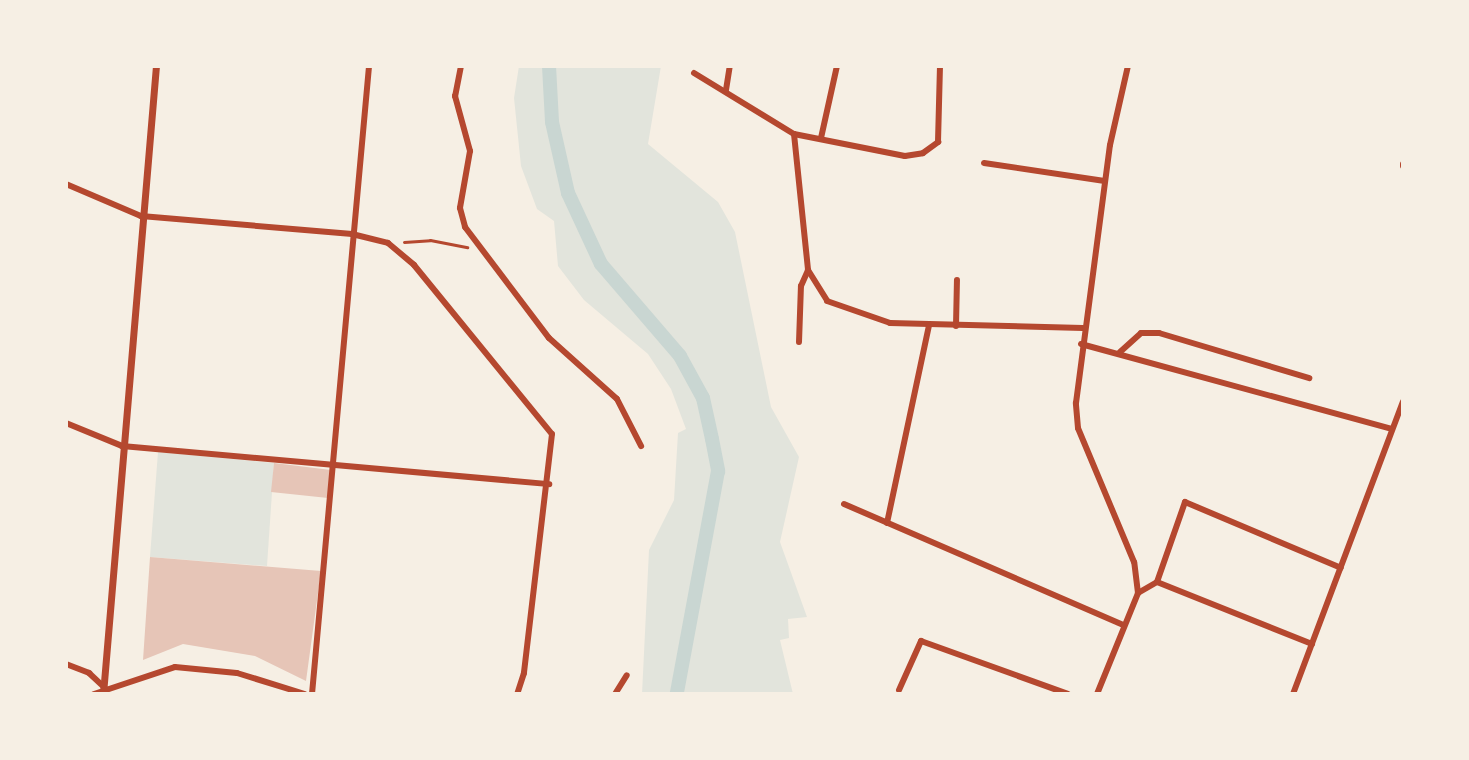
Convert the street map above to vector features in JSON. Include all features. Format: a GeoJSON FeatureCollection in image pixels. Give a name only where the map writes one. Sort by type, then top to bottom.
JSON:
{"type":"FeatureCollection","features":[{"type":"Feature","properties":{"kind":"street"},"geometry":{"type":"LineString","coordinates":[[103,691],[156,66]]}},
{"type":"Feature","properties":{"kind":"street"},"geometry":{"type":"LineString","coordinates":[[312,694],[336,464],[352,234],[369,66]]}},
{"type":"Feature","properties":{"kind":"street"},"geometry":{"type":"LineString","coordinates":[[461,66],[455,96],[470,151],[460,208],[480,250],[549,338],[617,399],[641,446]]}},
{"type":"Feature","properties":{"kind":"street"},"geometry":{"type":"LineString","coordinates":[[726,90],[730,66]]}},
{"type":"Feature","properties":{"kind":"street"},"geometry":{"type":"LineString","coordinates":[[821,138],[837,66]]}},
{"type":"Feature","properties":{"kind":"street"},"geometry":{"type":"LineString","coordinates":[[694,73],[794,134],[905,156],[923,153],[938,142],[942,124],[940,66]]}},
{"type":"Feature","properties":{"kind":"street"},"geometry":{"type":"LineString","coordinates":[[1097,694],[1138,593],[1134,562],[1078,428],[1083,328],[1105,181],[1128,66]]}},
{"type":"Feature","properties":{"kind":"street"},"geometry":{"type":"LineString","coordinates":[[794,134],[808,270],[827,301],[843,310],[929,326],[1083,328]]}},
{"type":"Feature","properties":{"kind":"street"},"geometry":{"type":"LineString","coordinates":[[984,163],[1105,181]]}},
{"type":"Feature","properties":{"kind":"street"},"geometry":{"type":"LineString","coordinates":[[66,184],[141,216],[352,234],[388,243],[414,265],[544,419],[552,434],[549,484],[517,694]]}},
{"type":"Feature","properties":{"kind":"street"},"geometry":{"type":"LineString","coordinates":[[799,342],[801,286],[808,270]]}},
{"type":"Feature","properties":{"kind":"street"},"geometry":{"type":"LineString","coordinates":[[956,326],[957,280]]}},
{"type":"Feature","properties":{"kind":"street"},"geometry":{"type":"LineString","coordinates":[[887,523],[929,326]]}},
{"type":"Feature","properties":{"kind":"street"},"geometry":{"type":"LineString","coordinates":[[1120,352],[1141,333],[1159,333],[1309,378]]}},
{"type":"Feature","properties":{"kind":"street"},"geometry":{"type":"LineString","coordinates":[[1081,344],[1120,352],[1392,429]]}},
{"type":"Feature","properties":{"kind":"street"},"geometry":{"type":"LineString","coordinates":[[1293,694],[1403,402]]}},
{"type":"Feature","properties":{"kind":"street"},"geometry":{"type":"LineString","coordinates":[[66,423],[122,446],[549,484]]}},
{"type":"Feature","properties":{"kind":"street"},"geometry":{"type":"LineString","coordinates":[[1138,593],[1157,582],[1185,502],[1341,568]]}},
{"type":"Feature","properties":{"kind":"street"},"geometry":{"type":"LineString","coordinates":[[844,504],[1124,625]]}},
{"type":"Feature","properties":{"kind":"street"},"geometry":{"type":"LineString","coordinates":[[1157,582],[1312,644]]}},
{"type":"Feature","properties":{"kind":"street"},"geometry":{"type":"LineString","coordinates":[[899,690],[921,641],[1068,694]]}},
{"type":"Feature","properties":{"kind":"street"},"geometry":{"type":"LineString","coordinates":[[66,664],[89,673],[103,691]]}},
{"type":"Feature","properties":{"kind":"street"},"geometry":{"type":"LineString","coordinates":[[94,694],[175,667],[237,673],[305,694]]}},
{"type":"Feature","properties":{"kind":"street"},"geometry":{"type":"LineString","coordinates":[[615,694],[627,675]]}},
{"type":"Feature","properties":{"kind":"path"},"geometry":{"type":"LineString","coordinates":[[388,243],[430,240],[480,250]]}},
{"type":"Feature","properties":{"kind":"shaded area"},"geometry":{"type":"Polygon","coordinates":[[[519,66],[661,66],[648,144],[718,202],[735,232],[771,407],[799,457],[780,542],[807,617],[788,619],[789,638],[780,640],[793,694],[642,694],[649,550],[674,500],[678,433],[686,429],[671,389],[648,354],[584,300],[558,266],[554,221],[537,209],[521,166],[514,98],[519,66]]]}},
{"type":"Feature","properties":{"kind":"shaded area"},"geometry":{"type":"Polygon","coordinates":[[[158,452],[274,463],[267,566],[150,557],[158,452]]]}},
{"type":"Feature","properties":{"kind":"building"},"geometry":{"type":"Polygon","coordinates":[[[274,463],[331,470],[328,498],[271,492],[274,463]]]}},
{"type":"Feature","properties":{"kind":"building"},"geometry":{"type":"Polygon","coordinates":[[[150,557],[321,571],[306,681],[255,656],[183,644],[143,660],[150,557]]]}},
{"type":"Feature","properties":{"kind":"waterway"},"geometry":{"type":"LineString","coordinates":[[549,66],[552,122],[568,193],[601,264],[680,356],[703,398],[712,439],[718,471],[677,693]]}}]}
